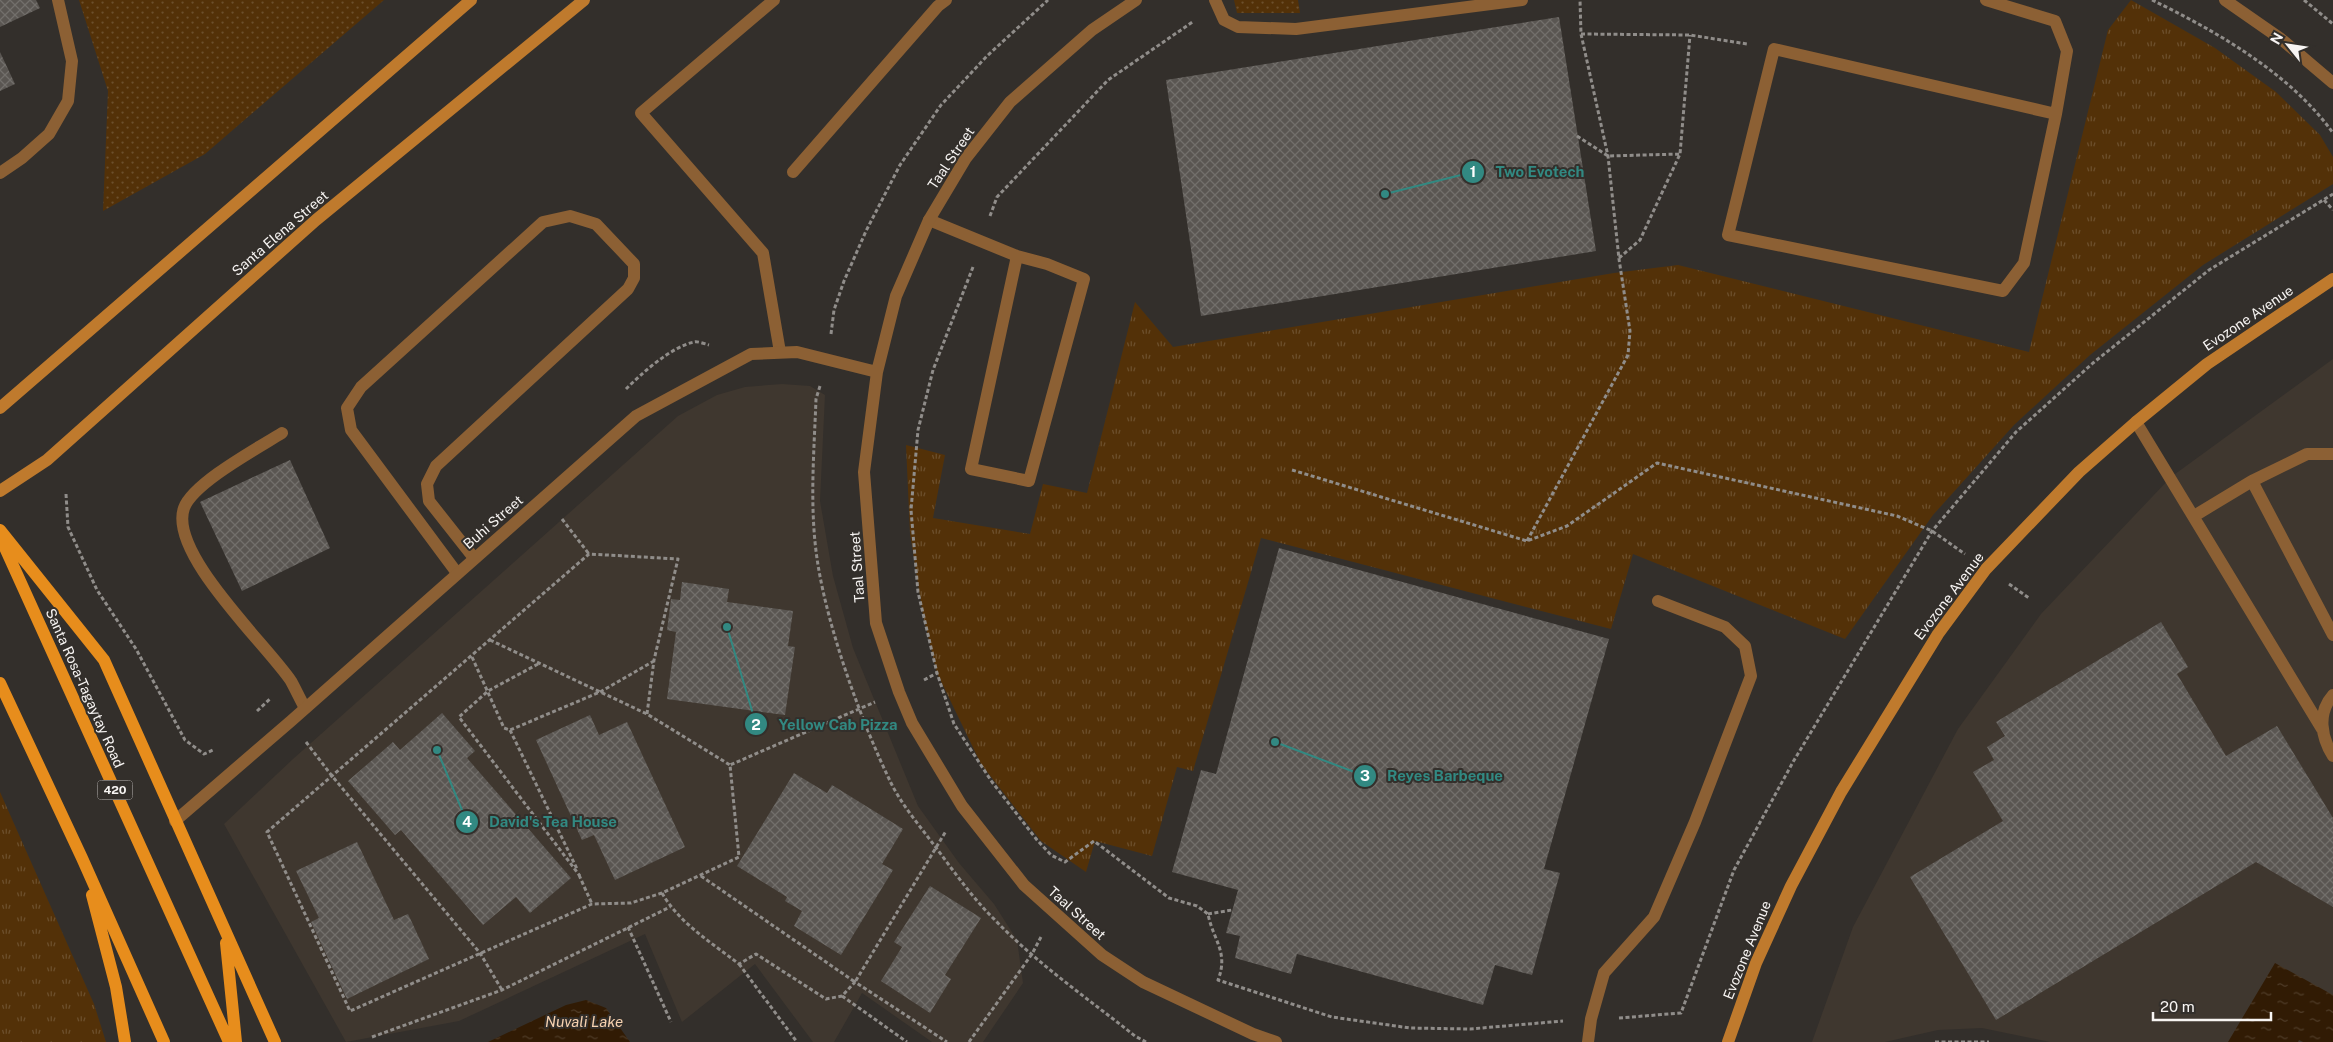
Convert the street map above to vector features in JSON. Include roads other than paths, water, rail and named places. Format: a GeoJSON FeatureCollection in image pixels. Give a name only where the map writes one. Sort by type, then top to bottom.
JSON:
{"type":"FeatureCollection","features":[{"type":"Feature","properties":{"kind":"main road"},"geometry":{"type":"LineString","coordinates":[[0,530],[104,660],[275,1042]]}},
{"type":"Feature","properties":{"kind":"main road","name":"Santa Rosa-Tagaytay Road"},"geometry":{"type":"LineString","coordinates":[[0,538],[229,1042]]}},
{"type":"Feature","properties":{"kind":"main road"},"geometry":{"type":"LineString","coordinates":[[0,683],[3,697],[82,858],[164,1042]]}},
{"type":"Feature","properties":{"kind":"main road"},"geometry":{"type":"LineString","coordinates":[[82,858],[116,987],[125,1042]]}},
{"type":"Feature","properties":{"kind":"main road"},"geometry":{"type":"LineString","coordinates":[[225,930],[236,1042]]}},
{"type":"Feature","properties":{"kind":"street"},"geometry":{"type":"LineString","coordinates":[[0,173],[22,158],[49,134],[68,101],[72,61],[58,0]]}},
{"type":"Feature","properties":{"kind":"street"},"geometry":{"type":"LineString","coordinates":[[0,408],[471,0]]}},
{"type":"Feature","properties":{"kind":"street","name":"Santa Elena Street"},"geometry":{"type":"LineString","coordinates":[[0,491],[47,460],[316,220],[584,0]]}},
{"type":"Feature","properties":{"kind":"street"},"geometry":{"type":"LineString","coordinates":[[774,0],[641,113],[763,253],[780,352]]}},
{"type":"Feature","properties":{"kind":"street"},"geometry":{"type":"LineString","coordinates":[[793,172],[938,6],[946,0]]}},
{"type":"Feature","properties":{"kind":"street","name":"Taal Street"},"geometry":{"type":"LineString","coordinates":[[1136,0],[1092,30],[1010,102],[966,158],[929,220],[896,296],[877,372],[864,472],[876,622],[898,692],[912,723],[962,806],[1024,885],[1054,914],[1102,955],[1143,982],[1253,1034],[1276,1042]]}},
{"type":"Feature","properties":{"kind":"street"},"geometry":{"type":"LineString","coordinates":[[1216,2],[1224,20],[1238,27],[1296,28],[1522,0]]}},
{"type":"Feature","properties":{"kind":"street"},"geometry":{"type":"LineString","coordinates":[[1986,0],[2054,21],[2067,51],[2056,114],[2024,262],[2003,291],[1728,235],[1774,49],[2056,114]]}},
{"type":"Feature","properties":{"kind":"street"},"geometry":{"type":"LineString","coordinates":[[2225,0],[2282,39],[2333,83]]}},
{"type":"Feature","properties":{"kind":"street"},"geometry":{"type":"LineString","coordinates":[[457,573],[351,430],[348,408],[361,387],[543,222],[570,216],[596,224],[634,264],[634,278],[628,289],[436,466],[427,484],[429,501],[474,558]]}},
{"type":"Feature","properties":{"kind":"street"},"geometry":{"type":"LineString","coordinates":[[929,220],[1017,256],[1047,264],[1084,279],[1029,481],[971,468],[1017,256]]}},
{"type":"Feature","properties":{"kind":"street","name":"Evozone Avenue"},"geometry":{"type":"LineString","coordinates":[[1728,1042],[1756,962],[1783,903],[1841,792],[1938,634],[1986,569],[2079,472],[2136,422],[2207,364],[2333,279]]}},
{"type":"Feature","properties":{"kind":"street","name":"Buhi Street"},"geometry":{"type":"LineString","coordinates":[[175,821],[636,416],[752,354],[797,352],[877,372]]}},
{"type":"Feature","properties":{"kind":"street"},"geometry":{"type":"LineString","coordinates":[[2136,422],[2322,729],[2326,744],[2333,756]]}},
{"type":"Feature","properties":{"kind":"street"},"geometry":{"type":"LineString","coordinates":[[282,433],[201,486],[184,508],[182,526],[212,586],[291,681],[305,708]]}},
{"type":"Feature","properties":{"kind":"street"},"geometry":{"type":"LineString","coordinates":[[2194,516],[2252,481],[2307,454],[2333,454]]}},
{"type":"Feature","properties":{"kind":"street"},"geometry":{"type":"LineString","coordinates":[[2252,481],[2333,635]]}},
{"type":"Feature","properties":{"kind":"street"},"geometry":{"type":"LineString","coordinates":[[1588,1042],[1591,1019],[1604,973],[1654,917],[1695,822],[1751,676],[1745,646],[1725,627],[1658,601]]}},
{"type":"Feature","properties":{"kind":"street"},"geometry":{"type":"LineString","coordinates":[[2322,729],[2323,713],[2333,696]]}},
{"type":"Feature","properties":{"kind":"water"},"geometry":{"type":"Polygon","coordinates":[[[2275,963],[2333,995],[2333,1042],[2303,1042],[2299,1040],[2298,1042],[2228,1042],[2275,963]]]}},
{"type":"Feature","properties":{"kind":"water","name":"Nuvali Lake"},"geometry":{"type":"Polygon","coordinates":[[[586,1000],[606,1008],[630,1042],[488,1042],[566,1005],[586,1000]]]}},
{"type":"Feature","properties":{"kind":"place","name":"Two Evotech"},"geometry":{"type":"Point","coordinates":[1385,194]}},
{"type":"Feature","properties":{"kind":"place","name":"Yellow Cab Pizza"},"geometry":{"type":"Point","coordinates":[727,627]}},
{"type":"Feature","properties":{"kind":"place","name":"Reyes Barbeque"},"geometry":{"type":"Point","coordinates":[1275,742]}},
{"type":"Feature","properties":{"kind":"place","name":"David's Tea House"},"geometry":{"type":"Point","coordinates":[437,750]}}]}
